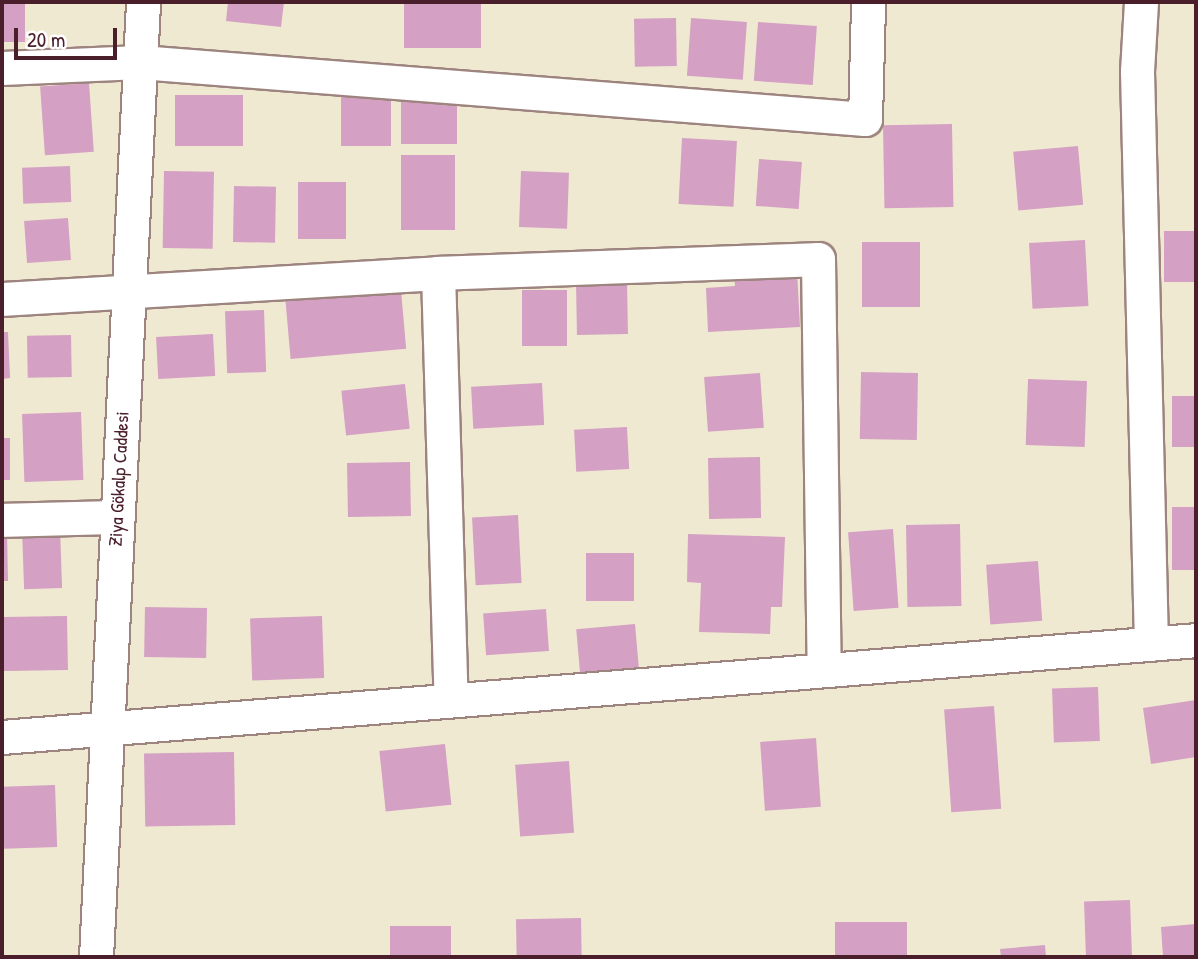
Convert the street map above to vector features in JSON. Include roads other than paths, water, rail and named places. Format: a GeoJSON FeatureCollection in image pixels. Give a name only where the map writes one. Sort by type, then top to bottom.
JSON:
{"type":"FeatureCollection","features":[{"type":"Feature","properties":{"kind":"street","name":"Ziya Gökalp Caddesi"},"geometry":{"type":"LineString","coordinates":[[96,957],[143,2]]}},
{"type":"Feature","properties":{"kind":"street"},"geometry":{"type":"LineString","coordinates":[[2,68],[139,62],[865,119],[868,2]]}},
{"type":"Feature","properties":{"kind":"street"},"geometry":{"type":"LineString","coordinates":[[1141,2],[1137,71],[1151,644]]}},
{"type":"Feature","properties":{"kind":"street"},"geometry":{"type":"LineString","coordinates":[[2,299],[438,273],[818,259],[824,669]]}},
{"type":"Feature","properties":{"kind":"street"},"geometry":{"type":"LineString","coordinates":[[438,273],[451,700]]}},
{"type":"Feature","properties":{"kind":"street"},"geometry":{"type":"LineString","coordinates":[[2,520],[117,517]]}},
{"type":"Feature","properties":{"kind":"street"},"geometry":{"type":"LineString","coordinates":[[2,737],[1196,640]]}}]}
